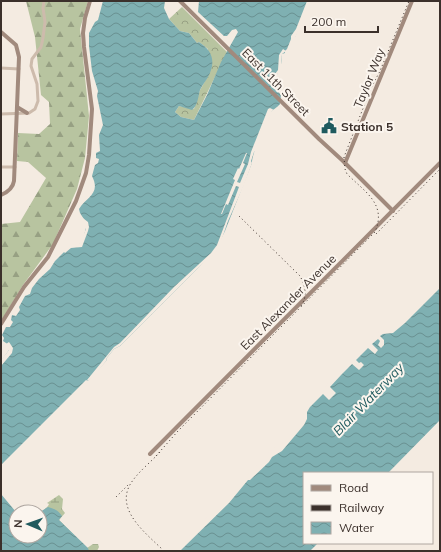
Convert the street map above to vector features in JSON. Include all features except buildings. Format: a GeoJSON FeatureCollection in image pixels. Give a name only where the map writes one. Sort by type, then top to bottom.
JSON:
{"type":"FeatureCollection","features":[{"type":"Feature","properties":{"kind":"street"},"geometry":{"type":"LineString","coordinates":[[1,114],[27,113],[34,110],[38,101],[37,84],[31,66],[32,59],[41,48],[44,38],[45,22],[42,8],[44,1]]}},
{"type":"Feature","properties":{"kind":"street"},"geometry":{"type":"LineString","coordinates":[[1,324],[21,292],[48,257],[76,201],[86,173],[89,155],[92,109],[83,33],[85,18],[90,1]]}},
{"type":"Feature","properties":{"kind":"street","name":"East 11th Street"},"geometry":{"type":"LineString","coordinates":[[180,1],[393,211]]}},
{"type":"Feature","properties":{"kind":"street","name":"Taylor Way"},"geometry":{"type":"LineString","coordinates":[[345,163],[412,1]]}},
{"type":"Feature","properties":{"kind":"street"},"geometry":{"type":"LineString","coordinates":[[1,32],[12,41],[17,47],[19,53],[15,175],[13,187],[8,192],[1,195]]}},
{"type":"Feature","properties":{"kind":"street"},"geometry":{"type":"LineString","coordinates":[[1,68],[19,69]]}},
{"type":"Feature","properties":{"kind":"street"},"geometry":{"type":"LineString","coordinates":[[17,107],[27,113]]}},
{"type":"Feature","properties":{"kind":"street","name":"East Alexander Avenue"},"geometry":{"type":"LineString","coordinates":[[150,454],[440,163]]}},
{"type":"Feature","properties":{"kind":"street"},"geometry":{"type":"LineString","coordinates":[[1,167],[15,167]]}},
{"type":"Feature","properties":{"kind":"green space"},"geometry":{"type":"Polygon","coordinates":[[[26,1],[88,1],[80,29],[89,116],[85,158],[77,189],[53,244],[23,285],[1,321],[1,224],[20,222],[46,178],[28,162],[17,161],[18,133],[39,134],[50,124],[49,102],[41,95],[35,37],[26,1]]]}},
{"type":"Feature","properties":{"kind":"green space"},"geometry":{"type":"Polygon","coordinates":[[[182,7],[227,52],[194,120],[181,117],[175,112],[179,106],[194,109],[200,90],[208,76],[208,49],[199,42],[197,43],[189,33],[180,31],[169,19],[182,7]]]}},
{"type":"Feature","properties":{"kind":"green space"},"geometry":{"type":"Polygon","coordinates":[[[59,495],[63,499],[62,509],[65,513],[59,520],[87,548],[93,544],[98,544],[99,547],[97,551],[52,551],[46,544],[48,544],[49,504],[47,503],[59,495]]]}},
{"type":"Feature","properties":{"kind":"water"},"geometry":{"type":"Polygon","coordinates":[[[103,1],[165,1],[164,8],[169,19],[180,31],[189,33],[197,43],[199,42],[204,45],[212,57],[212,66],[208,77],[200,90],[196,106],[192,110],[179,106],[175,112],[181,117],[194,120],[207,95],[221,62],[238,32],[236,29],[232,30],[227,36],[224,36],[198,12],[199,1],[310,1],[295,37],[291,39],[285,53],[282,54],[281,65],[273,83],[281,95],[280,104],[270,113],[265,122],[256,146],[252,163],[225,231],[215,251],[120,346],[114,349],[106,359],[107,360],[88,381],[86,380],[1,465],[1,361],[9,350],[9,345],[3,341],[4,338],[2,335],[6,327],[10,327],[13,322],[11,320],[12,315],[16,316],[25,296],[30,294],[32,288],[39,279],[69,247],[82,243],[87,224],[79,209],[94,191],[95,187],[92,176],[95,165],[98,163],[99,159],[96,158],[96,153],[100,151],[99,135],[103,125],[97,96],[98,91],[92,71],[89,33],[95,22],[98,20],[103,1]]]}},
{"type":"Feature","properties":{"kind":"water","name":"Blair Waterway"},"geometry":{"type":"Polygon","coordinates":[[[440,283],[440,420],[389,472],[303,472],[303,544],[317,544],[310,551],[175,551],[280,448],[304,420],[304,411],[379,333],[394,329],[440,283]]]}},
{"type":"Feature","properties":{"kind":"water"},"geometry":{"type":"Polygon","coordinates":[[[1,494],[9,504],[8,504],[8,544],[48,544],[48,507],[59,512],[62,516],[59,520],[88,548],[89,551],[1,551],[1,494]]]}},
{"type":"Feature","properties":{"kind":"pier"},"geometry":{"type":"Polygon","coordinates":[[[307,1],[312,1],[295,38],[291,39],[291,36],[296,29],[307,1]]]}},
{"type":"Feature","properties":{"kind":"pier"},"geometry":{"type":"Polygon","coordinates":[[[283,49],[286,51],[282,54],[281,68],[274,79],[275,86],[282,95],[273,87],[271,79],[278,70],[279,55],[283,49]]]}},
{"type":"Feature","properties":{"kind":"pier"},"geometry":{"type":"Polygon","coordinates":[[[270,108],[274,110],[272,111],[254,152],[251,161],[252,163],[244,185],[228,221],[218,250],[120,346],[114,349],[106,359],[107,360],[88,381],[87,380],[114,347],[120,343],[174,287],[211,253],[217,245],[239,187],[236,186],[228,205],[226,204],[221,214],[235,180],[233,179],[247,153],[243,163],[245,164],[237,182],[240,183],[268,109],[270,108]]]}},
{"type":"Feature","properties":{"kind":"pier"},"geometry":{"type":"Polygon","coordinates":[[[79,215],[88,222],[88,231],[82,247],[71,248],[65,253],[63,251],[68,246],[80,243],[86,229],[79,215]]]}},
{"type":"Feature","properties":{"kind":"pier"},"geometry":{"type":"Polygon","coordinates":[[[440,281],[440,288],[405,323],[393,333],[383,334],[380,336],[384,340],[384,345],[381,348],[378,345],[380,341],[378,339],[372,344],[378,350],[375,354],[368,348],[356,360],[364,365],[359,370],[352,364],[342,374],[330,387],[336,393],[329,400],[323,394],[310,407],[307,412],[307,419],[304,425],[282,451],[272,457],[269,462],[250,480],[248,480],[229,503],[180,551],[173,551],[222,503],[268,453],[274,448],[279,447],[286,439],[288,434],[303,419],[304,409],[312,399],[354,358],[376,333],[393,328],[440,281]]]}},
{"type":"Feature","properties":{"kind":"pier"},"geometry":{"type":"Polygon","coordinates":[[[9,342],[13,348],[12,353],[1,366],[1,360],[9,350],[9,347],[6,344],[9,342]]]}},
{"type":"Feature","properties":{"kind":"railway"},"geometry":{"type":"LineString","coordinates":[[156,456],[178,431],[375,232],[378,222],[376,206],[367,193],[347,174],[344,157],[371,88],[380,71],[409,1]]}},
{"type":"Feature","properties":{"kind":"railway"},"geometry":{"type":"LineString","coordinates":[[376,234],[440,169]]}},
{"type":"Feature","properties":{"kind":"railway"},"geometry":{"type":"LineString","coordinates":[[239,216],[300,276],[305,291],[301,306]]}},
{"type":"Feature","properties":{"kind":"railway"},"geometry":{"type":"LineString","coordinates":[[160,452],[131,483],[127,493],[127,503],[129,512],[135,521],[164,551]]}},
{"type":"Feature","properties":{"kind":"railway"},"geometry":{"type":"LineString","coordinates":[[116,497],[129,484]]}},
{"type":"Feature","properties":{"kind":"place","name":"Station 5"},"geometry":{"type":"Point","coordinates":[329,126]}}]}
